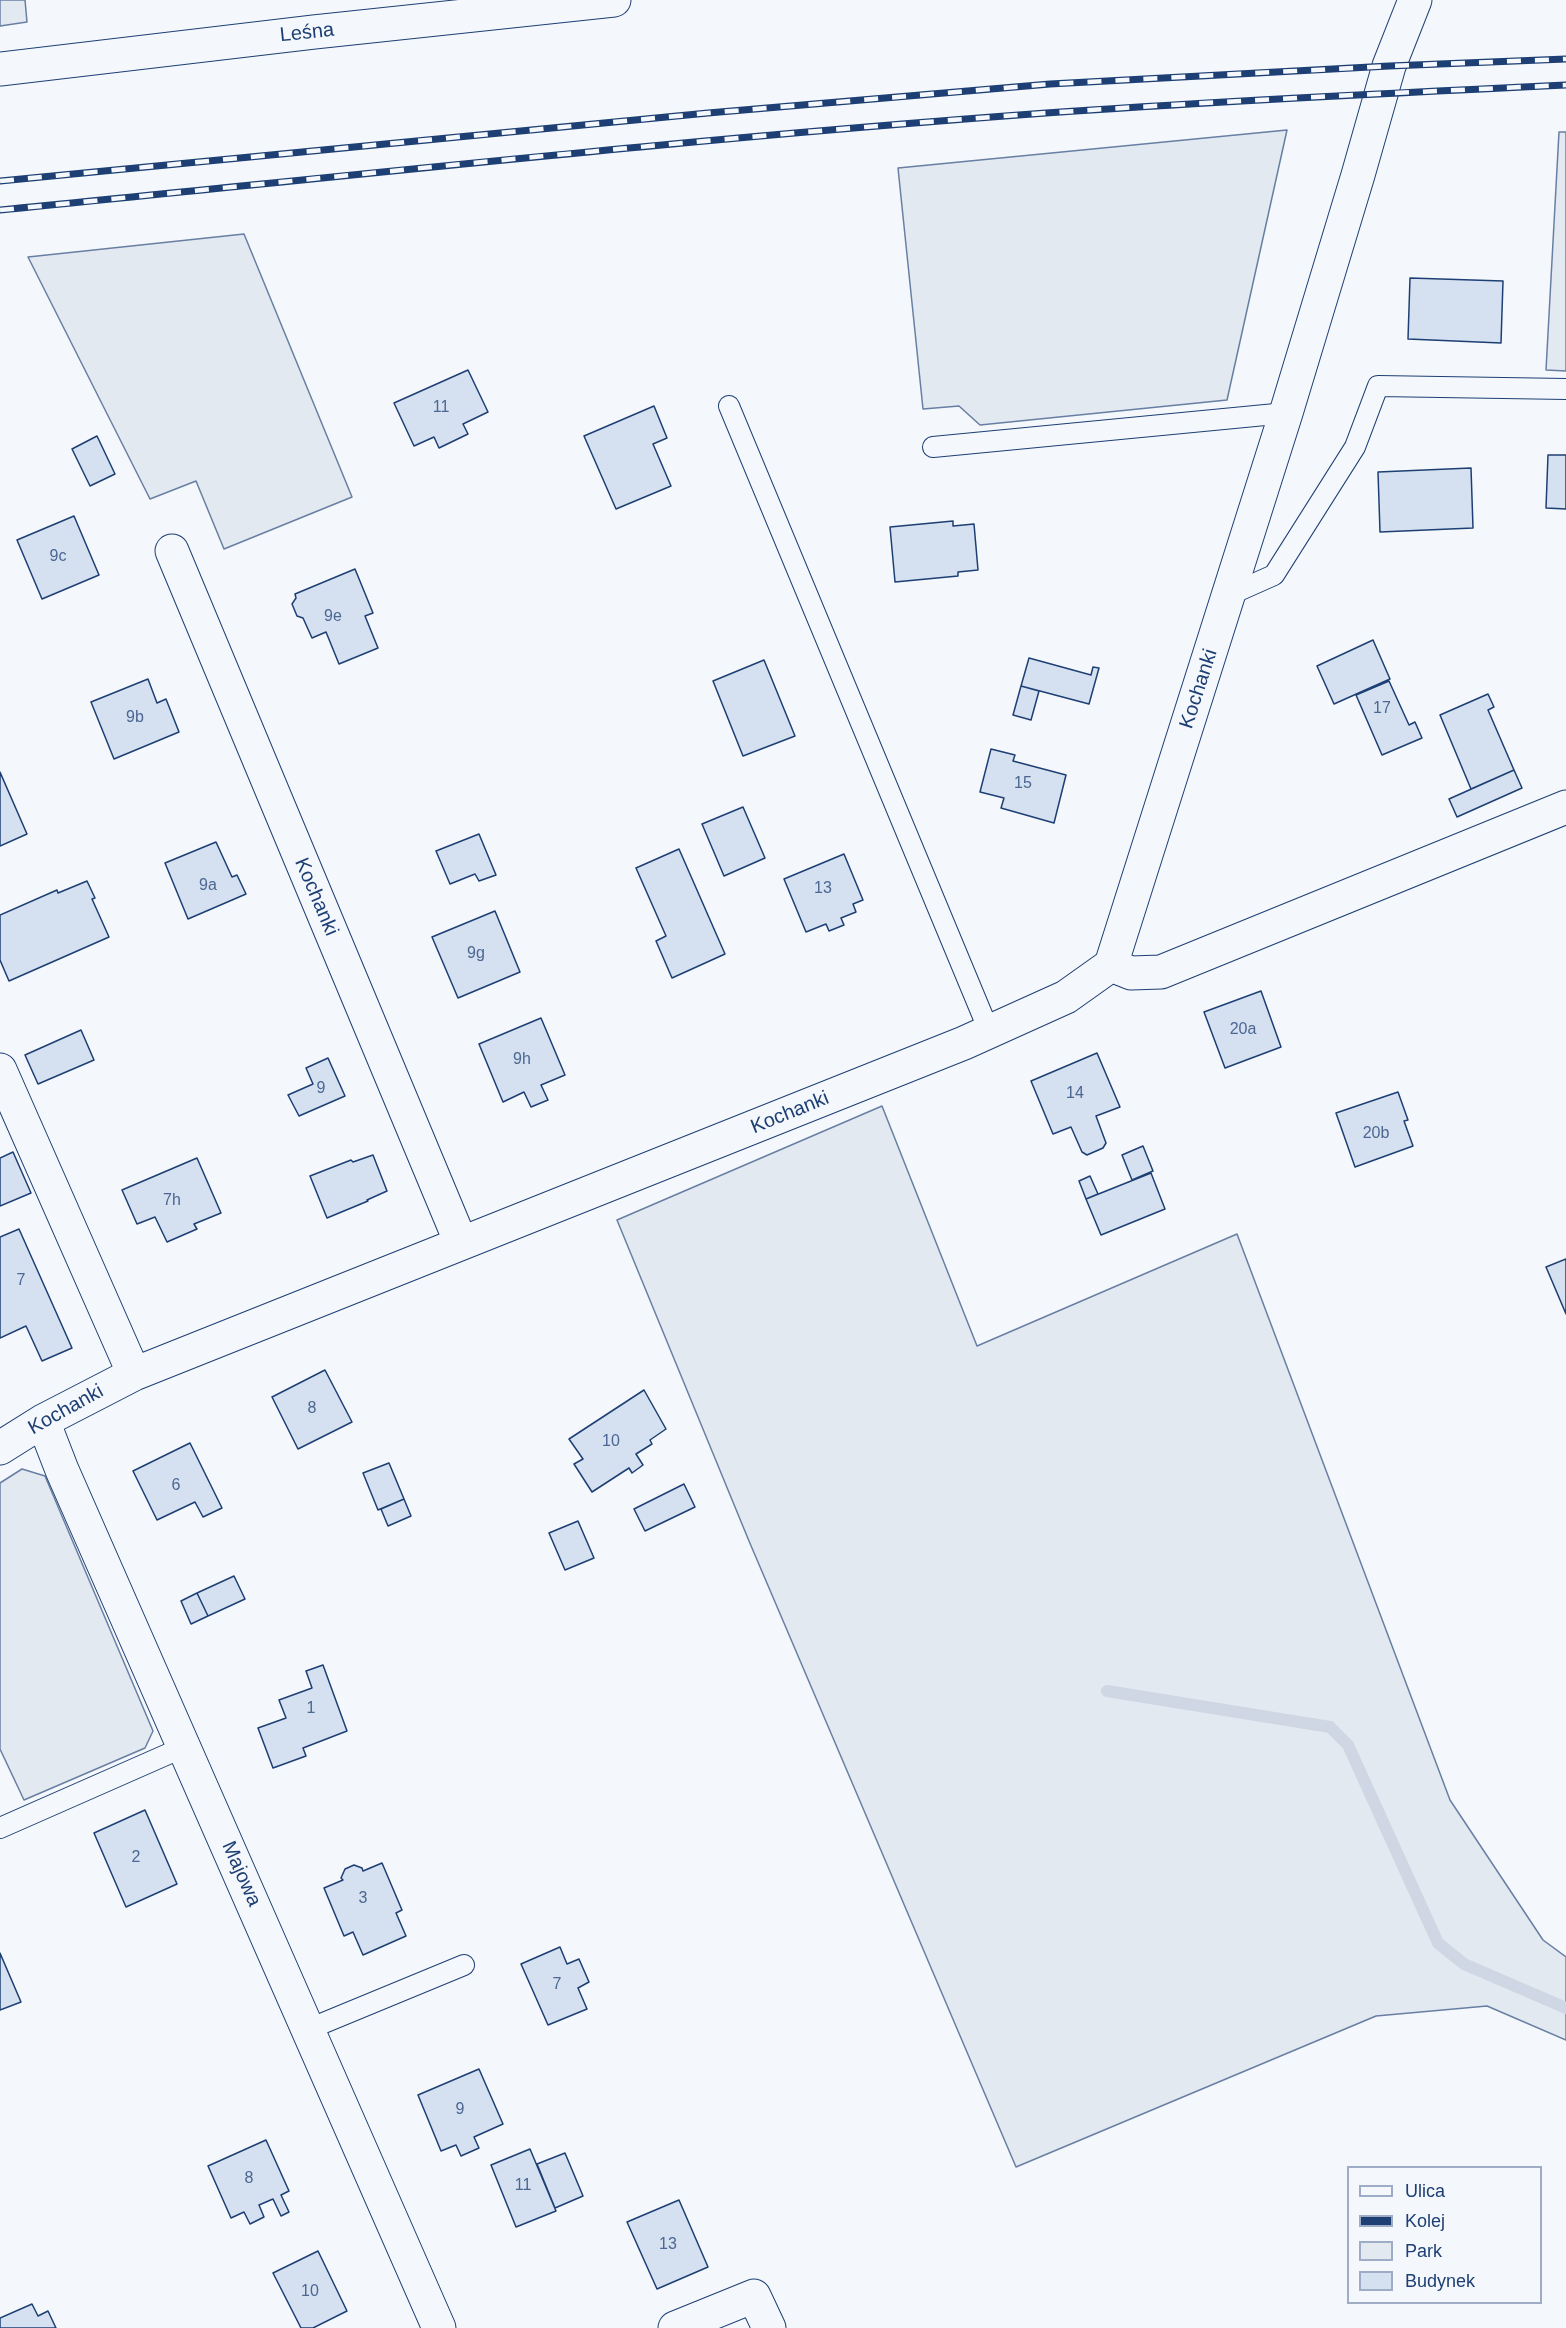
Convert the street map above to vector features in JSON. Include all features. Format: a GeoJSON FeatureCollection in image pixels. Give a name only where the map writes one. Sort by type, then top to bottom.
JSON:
{"type":"FeatureCollection","features":[{"type":"Feature","properties":{"kind":"street","name":"Leśna"},"geometry":{"type":"LineString","coordinates":[[0,69],[614,0]]}},
{"type":"Feature","properties":{"kind":"street","name":"Kochanki"},"geometry":{"type":"LineString","coordinates":[[0,1448],[43,1421],[134,1374],[943,1052],[1066,997],[1111,965],[1286,413],[1389,66],[1415,0]]}},
{"type":"Feature","properties":{"kind":"street","name":"Kochanki"},"geometry":{"type":"LineString","coordinates":[[172,551],[461,1243]]}},
{"type":"Feature","properties":{"kind":"street"},"geometry":{"type":"LineString","coordinates":[[1111,965],[1131,973],[1161,972],[1566,807]]}},
{"type":"Feature","properties":{"kind":"street"},"geometry":{"type":"LineString","coordinates":[[0,1070],[134,1374]]}},
{"type":"Feature","properties":{"kind":"street","name":"Majowa"},"geometry":{"type":"LineString","coordinates":[[43,1421],[439,2328]]}},
{"type":"Feature","properties":{"kind":"street"},"geometry":{"type":"LineString","coordinates":[[675,2328],[754,2296],[769,2328]]}},
{"type":"Feature","properties":{"kind":"lane"},"geometry":{"type":"LineString","coordinates":[[1229,595],[1274,575],[1355,447],[1378,386],[1566,389]]}},
{"type":"Feature","properties":{"kind":"lane"},"geometry":{"type":"LineString","coordinates":[[729,406],[989,1031]]}},
{"type":"Feature","properties":{"kind":"lane"},"geometry":{"type":"LineString","coordinates":[[933,447],[1286,413]]}},
{"type":"Feature","properties":{"kind":"lane"},"geometry":{"type":"LineString","coordinates":[[0,1828],[184,1747]]}},
{"type":"Feature","properties":{"kind":"lane"},"geometry":{"type":"LineString","coordinates":[[309,2030],[464,1965]]}},
{"type":"Feature","properties":{"kind":"green space"},"geometry":{"type":"Polygon","coordinates":[[[0,0],[25,0],[27,22],[0,26],[0,0]]]}},
{"type":"Feature","properties":{"kind":"green space"},"geometry":{"type":"Polygon","coordinates":[[[1287,130],[1227,400],[980,425],[959,406],[923,409],[898,168],[1287,130]]]}},
{"type":"Feature","properties":{"kind":"green space"},"geometry":{"type":"Polygon","coordinates":[[[1559,132],[1566,132],[1566,371],[1546,370],[1559,132]]]}},
{"type":"Feature","properties":{"kind":"green space"},"geometry":{"type":"Polygon","coordinates":[[[244,234],[352,497],[224,549],[196,481],[150,499],[28,257],[244,234]]]}},
{"type":"Feature","properties":{"kind":"green space"},"geometry":{"type":"Polygon","coordinates":[[[882,1106],[977,1346],[1237,1234],[1450,1800],[1543,1940],[1566,1957],[1566,2040],[1487,2006],[1376,2016],[1016,2167],[749,1541],[617,1220],[882,1106]]]}},
{"type":"Feature","properties":{"kind":"green space"},"geometry":{"type":"Polygon","coordinates":[[[22,1469],[45,1476],[153,1731],[145,1748],[24,1800],[0,1749],[0,1483],[22,1469]]]}},
{"type":"Feature","properties":{"kind":"building"},"geometry":{"type":"Polygon","coordinates":[[[1410,278],[1503,281],[1501,343],[1408,339],[1410,278]]]}},
{"type":"Feature","properties":{"kind":"building"},"geometry":{"type":"Polygon","coordinates":[[[468,370],[488,412],[463,424],[468,434],[439,448],[434,437],[414,446],[394,403],[468,370]]]}},
{"type":"Feature","properties":{"kind":"building"},"geometry":{"type":"Polygon","coordinates":[[[654,406],[667,438],[653,444],[671,486],[616,509],[584,436],[654,406]]]}},
{"type":"Feature","properties":{"kind":"building"},"geometry":{"type":"Polygon","coordinates":[[[97,436],[115,474],[90,486],[72,449],[97,436]]]}},
{"type":"Feature","properties":{"kind":"building"},"geometry":{"type":"Polygon","coordinates":[[[1548,455],[1566,455],[1566,509],[1546,508],[1548,455]]]}},
{"type":"Feature","properties":{"kind":"building"},"geometry":{"type":"Polygon","coordinates":[[[1471,468],[1473,528],[1380,532],[1378,472],[1471,468]]]}},
{"type":"Feature","properties":{"kind":"building"},"geometry":{"type":"Polygon","coordinates":[[[74,516],[99,575],[42,599],[17,540],[74,516]]]}},
{"type":"Feature","properties":{"kind":"building"},"geometry":{"type":"Polygon","coordinates":[[[953,521],[953,526],[974,524],[978,570],[958,572],[958,576],[895,582],[890,527],[953,521]]]}},
{"type":"Feature","properties":{"kind":"building"},"geometry":{"type":"Polygon","coordinates":[[[355,569],[373,613],[365,616],[378,648],[339,664],[326,632],[312,638],[303,618],[297,616],[292,604],[296,598],[295,594],[355,569]]]}},
{"type":"Feature","properties":{"kind":"building"},"geometry":{"type":"Polygon","coordinates":[[[1373,640],[1390,679],[1334,704],[1317,666],[1373,640]]]}},
{"type":"Feature","properties":{"kind":"building"},"geometry":{"type":"Polygon","coordinates":[[[1029,658],[1091,675],[1093,667],[1099,668],[1089,704],[1021,686],[1029,658]]]}},
{"type":"Feature","properties":{"kind":"building"},"geometry":{"type":"Polygon","coordinates":[[[764,660],[795,736],[743,756],[713,681],[764,660]]]}},
{"type":"Feature","properties":{"kind":"building"},"geometry":{"type":"Polygon","coordinates":[[[148,679],[157,703],[166,699],[179,732],[114,759],[91,702],[148,679]]]}},
{"type":"Feature","properties":{"kind":"building"},"geometry":{"type":"Polygon","coordinates":[[[1389,681],[1409,725],[1415,722],[1422,738],[1382,755],[1356,695],[1389,681]]]}},
{"type":"Feature","properties":{"kind":"building"},"geometry":{"type":"Polygon","coordinates":[[[1021,686],[1039,691],[1031,720],[1013,715],[1021,686]]]}},
{"type":"Feature","properties":{"kind":"building"},"geometry":{"type":"Polygon","coordinates":[[[1488,694],[1494,707],[1488,710],[1514,770],[1471,789],[1440,715],[1488,694]]]}},
{"type":"Feature","properties":{"kind":"building"},"geometry":{"type":"Polygon","coordinates":[[[991,749],[1015,755],[1013,761],[1066,775],[1054,823],[1001,808],[1004,798],[980,792],[991,749]]]}},
{"type":"Feature","properties":{"kind":"building"},"geometry":{"type":"Polygon","coordinates":[[[1514,770],[1522,788],[1457,817],[1449,799],[1514,770]]]}},
{"type":"Feature","properties":{"kind":"building"},"geometry":{"type":"Polygon","coordinates":[[[0,772],[27,834],[0,846],[0,772]]]}},
{"type":"Feature","properties":{"kind":"building"},"geometry":{"type":"Polygon","coordinates":[[[743,807],[765,858],[724,876],[702,824],[743,807]]]}},
{"type":"Feature","properties":{"kind":"building"},"geometry":{"type":"Polygon","coordinates":[[[479,834],[496,875],[479,881],[475,874],[450,884],[436,851],[479,834]]]}},
{"type":"Feature","properties":{"kind":"building"},"geometry":{"type":"Polygon","coordinates":[[[216,842],[232,877],[237,875],[246,894],[188,919],[165,863],[216,842]]]}},
{"type":"Feature","properties":{"kind":"building"},"geometry":{"type":"Polygon","coordinates":[[[679,849],[725,954],[672,978],[656,941],[666,936],[636,868],[679,849]]]}},
{"type":"Feature","properties":{"kind":"building"},"geometry":{"type":"Polygon","coordinates":[[[844,854],[863,900],[853,904],[856,912],[841,918],[844,925],[829,931],[826,924],[806,932],[784,879],[844,854]]]}},
{"type":"Feature","properties":{"kind":"building"},"geometry":{"type":"Polygon","coordinates":[[[87,881],[95,898],[92,899],[109,937],[9,981],[0,960],[0,915],[57,890],[58,893],[87,881]]]}},
{"type":"Feature","properties":{"kind":"building"},"geometry":{"type":"Polygon","coordinates":[[[495,911],[520,972],[458,998],[432,937],[495,911]]]}},
{"type":"Feature","properties":{"kind":"building"},"geometry":{"type":"Polygon","coordinates":[[[1261,991],[1281,1047],[1225,1068],[1204,1012],[1261,991]]]}},
{"type":"Feature","properties":{"kind":"building"},"geometry":{"type":"Polygon","coordinates":[[[541,1018],[565,1075],[541,1085],[548,1100],[531,1107],[524,1092],[503,1102],[479,1044],[541,1018]]]}},
{"type":"Feature","properties":{"kind":"building"},"geometry":{"type":"Polygon","coordinates":[[[81,1030],[94,1060],[38,1084],[25,1055],[81,1030]]]}},
{"type":"Feature","properties":{"kind":"building"},"geometry":{"type":"Polygon","coordinates":[[[1097,1053],[1120,1107],[1096,1116],[1106,1143],[1103,1148],[1087,1155],[1082,1152],[1071,1127],[1053,1134],[1031,1081],[1097,1053]]]}},
{"type":"Feature","properties":{"kind":"building"},"geometry":{"type":"Polygon","coordinates":[[[328,1058],[345,1096],[299,1116],[288,1095],[313,1084],[306,1068],[328,1058]]]}},
{"type":"Feature","properties":{"kind":"building"},"geometry":{"type":"Polygon","coordinates":[[[1398,1092],[1408,1120],[1404,1121],[1413,1146],[1355,1167],[1336,1113],[1398,1092]]]}},
{"type":"Feature","properties":{"kind":"building"},"geometry":{"type":"Polygon","coordinates":[[[1143,1146],[1153,1171],[1132,1180],[1122,1155],[1143,1146]]]}},
{"type":"Feature","properties":{"kind":"building"},"geometry":{"type":"Polygon","coordinates":[[[13,1152],[31,1193],[0,1206],[0,1158],[13,1152]]]}},
{"type":"Feature","properties":{"kind":"building"},"geometry":{"type":"Polygon","coordinates":[[[373,1155],[387,1191],[327,1218],[310,1176],[351,1160],[353,1162],[373,1155]]]}},
{"type":"Feature","properties":{"kind":"building"},"geometry":{"type":"Polygon","coordinates":[[[197,1158],[221,1213],[194,1224],[197,1229],[167,1242],[155,1217],[137,1224],[122,1190],[197,1158]]]}},
{"type":"Feature","properties":{"kind":"building"},"geometry":{"type":"Polygon","coordinates":[[[1151,1173],[1165,1209],[1101,1235],[1086,1199],[1151,1173]]]}},
{"type":"Feature","properties":{"kind":"building"},"geometry":{"type":"Polygon","coordinates":[[[1090,1176],[1098,1194],[1086,1199],[1079,1181],[1090,1176]]]}},
{"type":"Feature","properties":{"kind":"building"},"geometry":{"type":"Polygon","coordinates":[[[19,1229],[72,1348],[42,1361],[26,1326],[0,1338],[0,1237],[19,1229]]]}},
{"type":"Feature","properties":{"kind":"building"},"geometry":{"type":"Polygon","coordinates":[[[1566,1259],[1566,1314],[1546,1267],[1566,1259]]]}},
{"type":"Feature","properties":{"kind":"building"},"geometry":{"type":"Polygon","coordinates":[[[325,1370],[352,1422],[298,1449],[272,1397],[325,1370]]]}},
{"type":"Feature","properties":{"kind":"building"},"geometry":{"type":"Polygon","coordinates":[[[644,1390],[666,1429],[650,1440],[652,1444],[636,1454],[643,1465],[632,1473],[629,1468],[592,1492],[574,1464],[583,1459],[569,1439],[644,1390]]]}},
{"type":"Feature","properties":{"kind":"building"},"geometry":{"type":"Polygon","coordinates":[[[190,1443],[222,1508],[203,1517],[195,1502],[157,1520],[133,1471],[190,1443]]]}},
{"type":"Feature","properties":{"kind":"building"},"geometry":{"type":"Polygon","coordinates":[[[389,1463],[404,1499],[378,1510],[363,1473],[389,1463]]]}},
{"type":"Feature","properties":{"kind":"building"},"geometry":{"type":"Polygon","coordinates":[[[684,1484],[695,1507],[645,1531],[634,1509],[684,1484]]]}},
{"type":"Feature","properties":{"kind":"building"},"geometry":{"type":"Polygon","coordinates":[[[404,1499],[411,1516],[388,1526],[381,1509],[404,1499]]]}},
{"type":"Feature","properties":{"kind":"building"},"geometry":{"type":"Polygon","coordinates":[[[578,1521],[594,1558],[565,1570],[549,1533],[578,1521]]]}},
{"type":"Feature","properties":{"kind":"building"},"geometry":{"type":"Polygon","coordinates":[[[234,1576],[245,1599],[208,1616],[197,1593],[234,1576]]]}},
{"type":"Feature","properties":{"kind":"building"},"geometry":{"type":"Polygon","coordinates":[[[197,1593],[208,1616],[191,1624],[181,1601],[197,1593]]]}},
{"type":"Feature","properties":{"kind":"building"},"geometry":{"type":"Polygon","coordinates":[[[323,1665],[347,1731],[303,1748],[306,1756],[273,1768],[258,1728],[286,1718],[279,1700],[312,1688],[306,1671],[323,1665]]]}},
{"type":"Feature","properties":{"kind":"building"},"geometry":{"type":"Polygon","coordinates":[[[145,1810],[177,1884],[126,1907],[94,1833],[145,1810]]]}},
{"type":"Feature","properties":{"kind":"building"},"geometry":{"type":"Polygon","coordinates":[[[382,1863],[402,1910],[396,1913],[406,1936],[363,1955],[353,1932],[344,1936],[324,1888],[343,1880],[341,1878],[345,1869],[354,1865],[362,1868],[363,1871],[382,1863]]]}},
{"type":"Feature","properties":{"kind":"building"},"geometry":{"type":"Polygon","coordinates":[[[560,1947],[567,1964],[579,1959],[589,1982],[578,1988],[587,2009],[548,2025],[521,1964],[560,1947]]]}},
{"type":"Feature","properties":{"kind":"building"},"geometry":{"type":"Polygon","coordinates":[[[0,1953],[21,2002],[0,2010],[0,1953]]]}},
{"type":"Feature","properties":{"kind":"building"},"geometry":{"type":"Polygon","coordinates":[[[479,2069],[503,2124],[474,2137],[479,2148],[461,2156],[456,2145],[441,2151],[418,2095],[479,2069]]]}},
{"type":"Feature","properties":{"kind":"building"},"geometry":{"type":"Polygon","coordinates":[[[266,2140],[289,2191],[281,2195],[289,2212],[281,2216],[273,2199],[259,2205],[264,2217],[250,2224],[244,2212],[231,2218],[208,2166],[266,2140]]]}},
{"type":"Feature","properties":{"kind":"building"},"geometry":{"type":"Polygon","coordinates":[[[530,2149],[556,2211],[516,2227],[491,2165],[530,2149]]]}},
{"type":"Feature","properties":{"kind":"building"},"geometry":{"type":"Polygon","coordinates":[[[565,2153],[583,2196],[555,2208],[537,2164],[565,2153]]]}},
{"type":"Feature","properties":{"kind":"building"},"geometry":{"type":"Polygon","coordinates":[[[679,2200],[708,2267],[657,2289],[627,2222],[679,2200]]]}},
{"type":"Feature","properties":{"kind":"building"},"geometry":{"type":"Polygon","coordinates":[[[318,2251],[347,2311],[313,2328],[301,2328],[273,2273],[318,2251]]]}},
{"type":"Feature","properties":{"kind":"building"},"geometry":{"type":"Polygon","coordinates":[[[32,2304],[38,2316],[48,2311],[56,2328],[0,2328],[0,2318],[32,2304]]]}},
{"type":"Feature","properties":{"kind":"waterway"},"geometry":{"type":"LineString","coordinates":[[1107,1691],[1330,1727],[1348,1745],[1438,1943],[1464,1964],[1566,2008]]}},
{"type":"Feature","properties":{"kind":"railway"},"geometry":{"type":"LineString","coordinates":[[0,181],[708,113],[1050,84],[1566,59]]}},
{"type":"Feature","properties":{"kind":"railway"},"geometry":{"type":"LineString","coordinates":[[0,210],[523,158],[915,123],[1176,105],[1566,85]]}}]}
